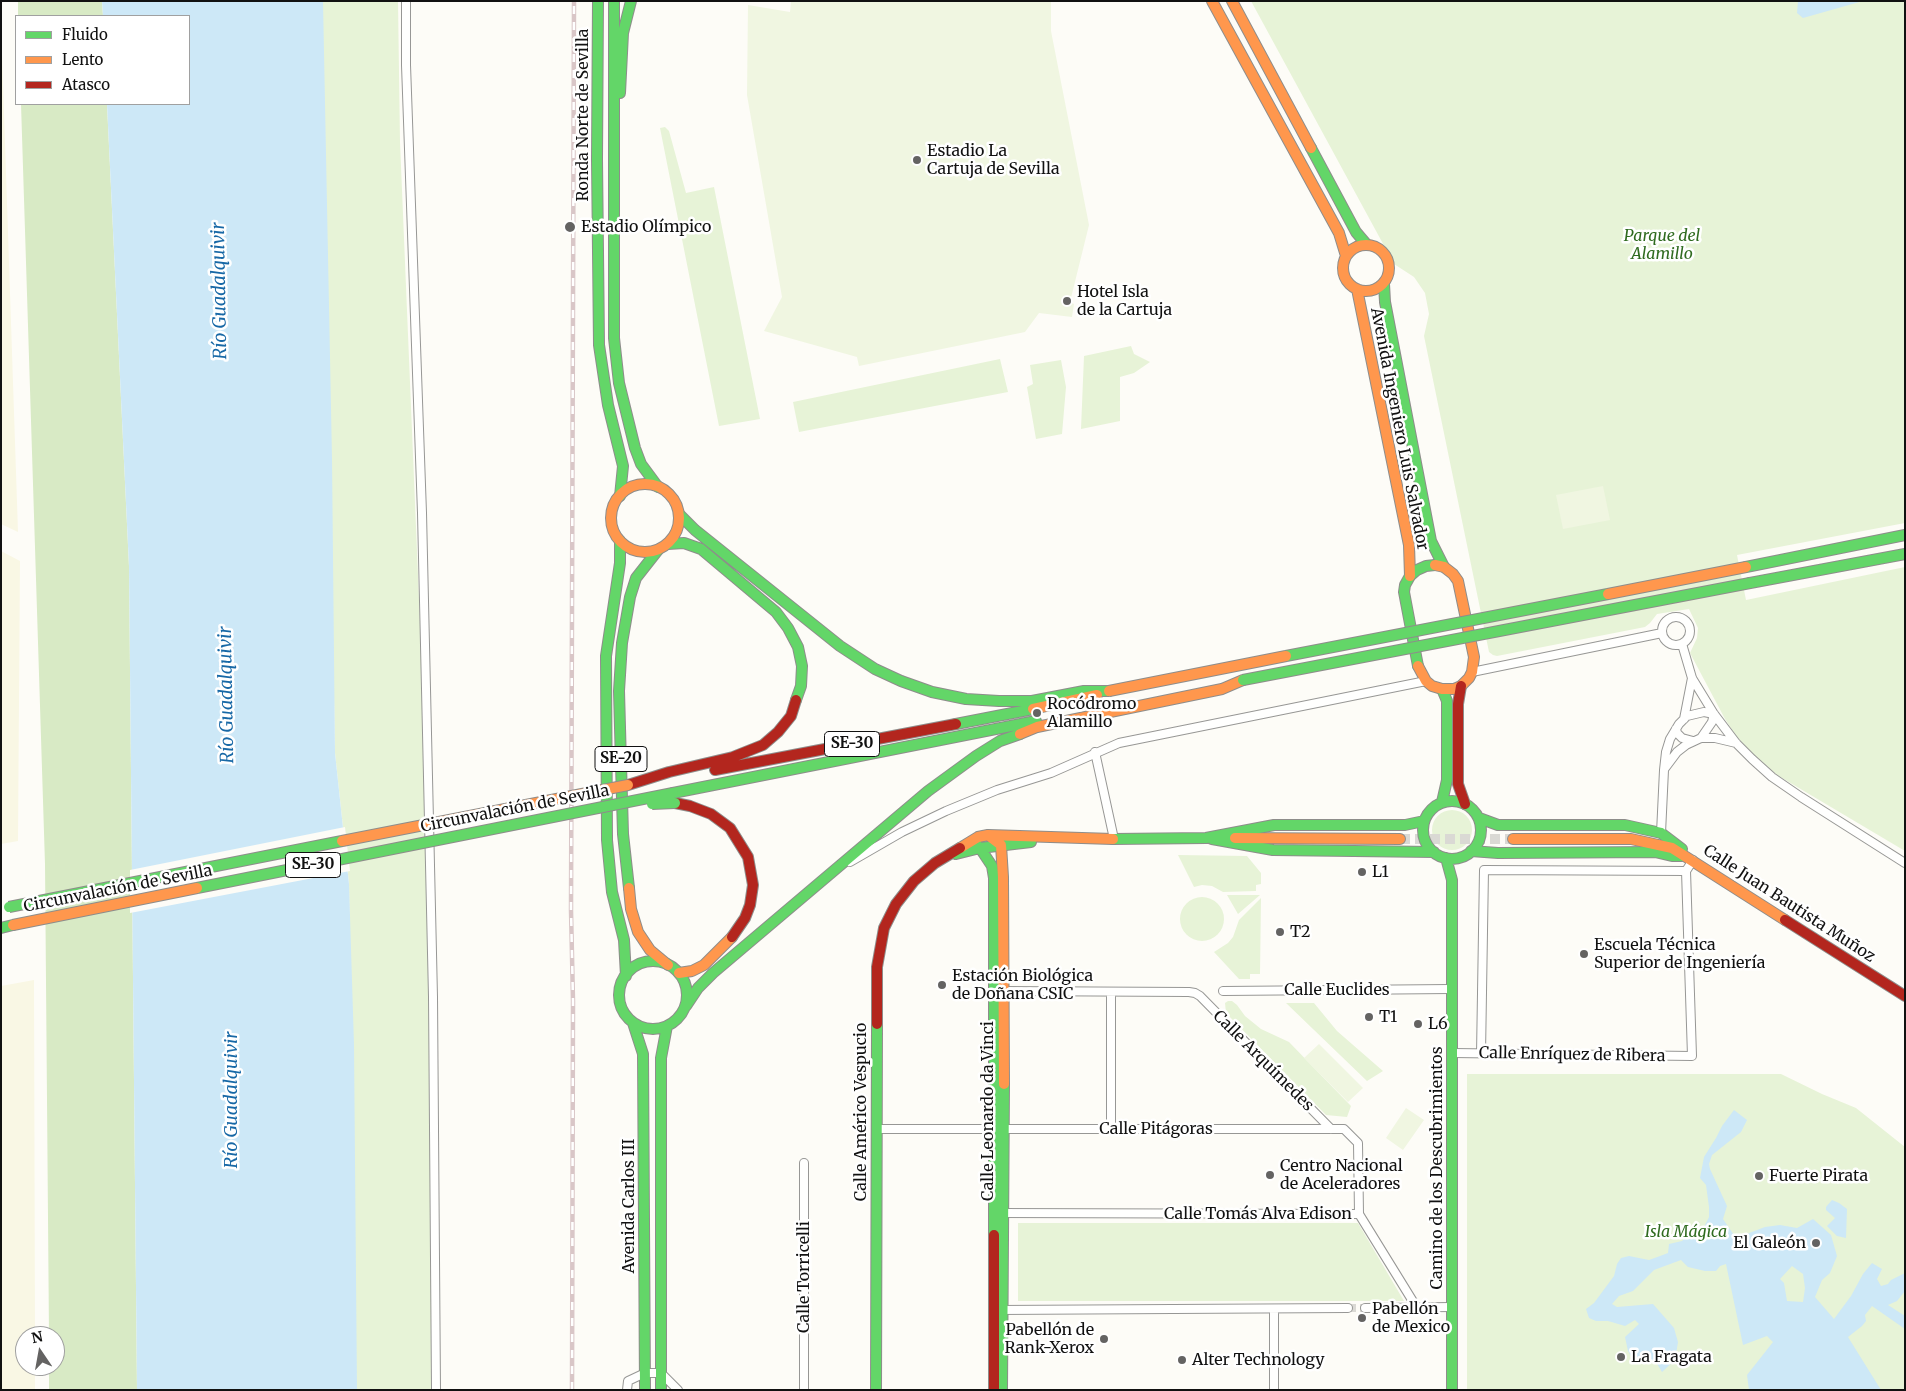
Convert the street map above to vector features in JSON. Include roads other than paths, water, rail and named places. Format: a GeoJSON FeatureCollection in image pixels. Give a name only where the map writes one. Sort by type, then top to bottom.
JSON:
{"type":"FeatureCollection","features":[{"type":"Feature","properties":{"kind":"main road","name":"Ronda Norte de Sevilla"},"geometry":{"type":"LineString","coordinates":[[598,1],[597,159],[600,345],[608,405],[623,466],[620,496],[614,504],[612,514],[612,524],[620,541],[620,563],[606,656],[607,840],[612,892],[624,940],[626,976],[621,985],[620,1001],[626,1015],[633,1023]]}},
{"type":"Feature","properties":{"kind":"main road","name":"Ronda Norte de Sevilla"},"geometry":{"type":"LineString","coordinates":[[614,1],[614,338],[623,402],[641,464],[658,487],[676,502],[679,514],[695,530],[840,646],[875,669],[924,689],[966,699],[1033,704]]}},
{"type":"Feature","properties":{"kind":"main road"},"geometry":{"type":"LineString","coordinates":[[613,158],[621,80],[623,33],[631,1]]}},
{"type":"Feature","properties":{"kind":"main road"},"geometry":{"type":"LineString","coordinates":[[1212,1],[1339,234],[1346,256],[1343,270],[1345,278],[1349,284],[1357,289],[1371,291],[1384,284],[1390,270],[1389,263],[1381,250],[1367,245],[1359,246],[1346,256]]}},
{"type":"Feature","properties":{"kind":"main road"},"geometry":{"type":"LineString","coordinates":[[1232,1],[1356,232],[1367,245]]}},
{"type":"Feature","properties":{"kind":"main road","name":"Avenida Ingeniero Luis Salvador"},"geometry":{"type":"LineString","coordinates":[[1384,284],[1385,302],[1431,541],[1444,568],[1453,574],[1458,581],[1474,657],[1472,672]]}},
{"type":"Feature","properties":{"kind":"main road","name":"Avenida Ingeniero Luis Salvador"},"geometry":{"type":"LineString","coordinates":[[1357,289],[1409,545],[1410,576],[1405,585],[1404,592],[1420,670],[1426,681]]}},
{"type":"Feature","properties":{"kind":"main road"},"geometry":{"type":"LineString","coordinates":[[620,496],[628,489],[638,485],[648,484],[658,487]]}},
{"type":"Feature","properties":{"kind":"main road"},"geometry":{"type":"LineString","coordinates":[[668,544],[677,530],[679,514]]}},
{"type":"Feature","properties":{"kind":"main road"},"geometry":{"type":"LineString","coordinates":[[1033,704],[1086,698],[1110,691],[1905,536]]}},
{"type":"Feature","properties":{"kind":"main road"},"geometry":{"type":"LineString","coordinates":[[620,541],[628,548],[638,551],[658,550]]}},
{"type":"Feature","properties":{"kind":"main road"},"geometry":{"type":"LineString","coordinates":[[668,544],[684,544],[700,549],[776,612],[794,637],[800,657],[802,676],[799,696],[791,716],[767,742],[733,757],[669,775]]}},
{"type":"Feature","properties":{"kind":"main road","name":"SE-20"},"geometry":{"type":"LineString","coordinates":[[668,544],[658,550],[636,578],[630,597],[622,643],[619,691],[620,746],[623,834],[631,909],[638,932],[650,950],[679,973]]}},
{"type":"Feature","properties":{"kind":"main road"},"geometry":{"type":"LineString","coordinates":[[633,1023],[644,1028],[655,1029],[667,1026],[681,1014],[698,988],[714,973],[928,791],[1000,741],[1036,724],[1222,689],[1242,680],[1905,554]]}},
{"type":"Feature","properties":{"kind":"main road"},"geometry":{"type":"LineString","coordinates":[[1410,576],[1426,566],[1435,565],[1444,568]]}},
{"type":"Feature","properties":{"kind":"main road"},"geometry":{"type":"LineString","coordinates":[[1426,681],[1442,690],[1454,688],[1460,686],[1472,672]]}},
{"type":"Feature","properties":{"kind":"main road"},"geometry":{"type":"LineString","coordinates":[[1460,686],[1458,700],[1458,784],[1465,804]]}},
{"type":"Feature","properties":{"kind":"main road"},"geometry":{"type":"LineString","coordinates":[[1442,690],[1447,702],[1447,784],[1442,802]]}},
{"type":"Feature","properties":{"kind":"main road","name":"Circunvalación de Sevilla"},"geometry":{"type":"LineString","coordinates":[[5,907],[1033,704]]}},
{"type":"Feature","properties":{"kind":"main road","name":"Circunvalación de Sevilla"},"geometry":{"type":"LineString","coordinates":[[1,928],[673,793],[1036,724]]}},
{"type":"Feature","properties":{"kind":"main road"},"geometry":{"type":"LineString","coordinates":[[1454,801],[1465,804],[1476,812],[1479,818],[1480,836],[1471,851],[1455,858],[1446,858],[1434,852],[1427,844],[1424,833],[1424,821],[1428,813],[1442,802],[1454,801]]}},
{"type":"Feature","properties":{"kind":"main road"},"geometry":{"type":"LineString","coordinates":[[614,805],[675,804],[690,806],[711,814],[730,828],[748,858],[753,885],[750,905],[737,932],[716,955],[704,965],[692,971],[679,973],[685,983],[687,994],[686,1006]]}},
{"type":"Feature","properties":{"kind":"main road"},"geometry":{"type":"LineString","coordinates":[[1479,818],[1498,825],[1625,825],[1661,833],[1681,847],[1689,858]]}},
{"type":"Feature","properties":{"kind":"main road","name":"Calle Américo Vespucio"},"geometry":{"type":"LineString","coordinates":[[876,1390],[877,967],[881,939],[896,904],[914,881],[943,858],[985,841],[1054,838],[1206,838],[1274,825],[1405,825],[1424,821]]}},
{"type":"Feature","properties":{"kind":"main road","name":"Calle Américo Vespucio"},"geometry":{"type":"LineString","coordinates":[[985,841],[1002,845],[1054,838]]}},
{"type":"Feature","properties":{"kind":"main road"},"geometry":{"type":"LineString","coordinates":[[1206,838],[1400,839]]}},
{"type":"Feature","properties":{"kind":"main road","name":"Calle Américo Vespucio"},"geometry":{"type":"LineString","coordinates":[[1206,838],[1273,850],[1434,852]]}},
{"type":"Feature","properties":{"kind":"main road"},"geometry":{"type":"LineString","coordinates":[[1513,839],[1631,839],[1657,843],[1672,848],[1689,858]]}},
{"type":"Feature","properties":{"kind":"main road","name":"Calle Leonardo da Vinci"},"geometry":{"type":"LineString","coordinates":[[985,841],[994,878],[999,991]]}},
{"type":"Feature","properties":{"kind":"main road","name":"Calle Leonardo da Vinci"},"geometry":{"type":"LineString","coordinates":[[994,1390],[998,1310],[999,991],[1002,845]]}},
{"type":"Feature","properties":{"kind":"main road","name":"Calle Juan Bautista Muñoz"},"geometry":{"type":"LineString","coordinates":[[1471,851],[1498,853],[1655,852],[1689,858],[1905,996]]}},
{"type":"Feature","properties":{"kind":"main road","name":"Camino de los Descubrimientos"},"geometry":{"type":"LineString","coordinates":[[1446,858],[1452,880],[1452,1390]]}},
{"type":"Feature","properties":{"kind":"main road"},"geometry":{"type":"LineString","coordinates":[[626,976],[634,968],[645,963],[656,962],[668,965]]}},
{"type":"Feature","properties":{"kind":"main road","name":"Avenida Carlos III"},"geometry":{"type":"LineString","coordinates":[[633,1023],[642,1054],[645,1390]]}},
{"type":"Feature","properties":{"kind":"main road","name":"Avenida Carlos III"},"geometry":{"type":"LineString","coordinates":[[661,1390],[661,1058],[667,1026]]}},
{"type":"Feature","properties":{"kind":"main road","name":"Calle Leonardo da Vinci"},"geometry":{"type":"LineString","coordinates":[[998,1310],[1002,1390]]}},
{"type":"Feature","properties":{"kind":"street"},"geometry":{"type":"LineString","coordinates":[[406,1],[406,65],[423,523],[433,997],[436,1390]]}},
{"type":"Feature","properties":{"kind":"street"},"geometry":{"type":"LineString","coordinates":[[1681,618],[1688,624],[1690,633],[1682,644],[1669,644],[1662,634],[1663,625],[1668,619],[1681,618]]}},
{"type":"Feature","properties":{"kind":"street"},"geometry":{"type":"LineString","coordinates":[[1472,672],[1662,634]]}},
{"type":"Feature","properties":{"kind":"street"},"geometry":{"type":"LineString","coordinates":[[1682,644],[1692,678],[1714,714],[1736,743],[1752,759],[1780,782],[1905,863]]}},
{"type":"Feature","properties":{"kind":"street"},"geometry":{"type":"LineString","coordinates":[[1684,719],[1692,678]]}},
{"type":"Feature","properties":{"kind":"street"},"geometry":{"type":"LineString","coordinates":[[832,872],[902,832],[946,811],[997,790],[1051,772],[1119,743],[1426,681]]}},
{"type":"Feature","properties":{"kind":"street"},"geometry":{"type":"LineString","coordinates":[[1661,833],[1666,752],[1676,729],[1684,719],[1695,713],[1714,714]]}},
{"type":"Feature","properties":{"kind":"street"},"geometry":{"type":"LineString","coordinates":[[1701,738],[1712,722],[1714,714]]}},
{"type":"Feature","properties":{"kind":"street"},"geometry":{"type":"LineString","coordinates":[[1676,729],[1682,738],[1692,741]]}},
{"type":"Feature","properties":{"kind":"street"},"geometry":{"type":"LineString","coordinates":[[1664,770],[1677,752],[1692,741],[1701,738],[1715,738],[1736,743]]}},
{"type":"Feature","properties":{"kind":"street"},"geometry":{"type":"LineString","coordinates":[[1096,752],[1114,839]]}},
{"type":"Feature","properties":{"kind":"street"},"geometry":{"type":"LineString","coordinates":[[1481,1054],[1484,870],[1686,871],[1689,858]]}},
{"type":"Feature","properties":{"kind":"street","name":"Calle Enríquez de Ribera"},"geometry":{"type":"LineString","coordinates":[[1452,1053],[1692,1056],[1686,871]]}},
{"type":"Feature","properties":{"kind":"street","name":"Calle Euclides"},"geometry":{"type":"LineString","coordinates":[[1223,991],[1451,990]]}},
{"type":"Feature","properties":{"kind":"street"},"geometry":{"type":"LineString","coordinates":[[999,991],[1111,992],[1111,1129]]}},
{"type":"Feature","properties":{"kind":"street","name":"Calle Arquímedes"},"geometry":{"type":"LineString","coordinates":[[1111,992],[1189,992],[1200,996],[1331,1129]]}},
{"type":"Feature","properties":{"kind":"street","name":"Calle Pitágoras"},"geometry":{"type":"LineString","coordinates":[[876,1129],[1344,1129],[1358,1143],[1359,1214]]}},
{"type":"Feature","properties":{"kind":"street","name":"Calle Torricelli"},"geometry":{"type":"LineString","coordinates":[[804,1164],[804,1390]]}},
{"type":"Feature","properties":{"kind":"street","name":"Calle Tomás Alva Edison"},"geometry":{"type":"LineString","coordinates":[[998,1214],[1359,1214],[1417,1308]]}},
{"type":"Feature","properties":{"kind":"street"},"geometry":{"type":"LineString","coordinates":[[1365,1308],[1452,1307]]}},
{"type":"Feature","properties":{"kind":"street"},"geometry":{"type":"LineString","coordinates":[[998,1310],[1348,1308]]}},
{"type":"Feature","properties":{"kind":"street"},"geometry":{"type":"LineString","coordinates":[[1274,1309],[1274,1390]]}},
{"type":"Feature","properties":{"kind":"street"},"geometry":{"type":"LineString","coordinates":[[627,1390],[628,1381],[645,1373],[661,1373],[678,1390]]}},
{"type":"Feature","properties":{"kind":"water","name":"Río Guadalquivir"},"geometry":{"type":"Polygon","coordinates":[[[102,1],[323,1],[332,459],[335,753],[349,884],[354,1045],[357,1390],[137,1390],[129,566],[107,105],[190,105],[190,15],[103,15],[102,1]]]}},
{"type":"Feature","properties":{"kind":"water"},"geometry":{"type":"Polygon","coordinates":[[[1798,1],[1863,1],[1803,18],[1797,13],[1798,1]]]}},
{"type":"Feature","properties":{"kind":"water"},"geometry":{"type":"Polygon","coordinates":[[[1734,1110],[1747,1120],[1741,1132],[1712,1155],[1709,1164],[1727,1206],[1723,1219],[1736,1238],[1765,1227],[1780,1225],[1797,1228],[1813,1219],[1831,1235],[1837,1256],[1830,1273],[1822,1280],[1815,1297],[1834,1319],[1872,1263],[1882,1269],[1877,1279],[1881,1286],[1888,1284],[1891,1280],[1905,1273],[1905,1291],[1897,1301],[1888,1305],[1905,1316],[1905,1329],[1872,1306],[1865,1315],[1866,1321],[1848,1337],[1881,1390],[1749,1390],[1747,1375],[1773,1342],[1767,1336],[1743,1345],[1726,1264],[1720,1266],[1716,1271],[1705,1271],[1688,1267],[1681,1260],[1654,1270],[1633,1291],[1619,1296],[1612,1304],[1617,1307],[1653,1304],[1674,1328],[1678,1342],[1675,1360],[1662,1372],[1656,1362],[1631,1356],[1628,1351],[1625,1337],[1639,1324],[1635,1320],[1625,1326],[1589,1318],[1586,1309],[1594,1303],[1614,1276],[1617,1264],[1621,1258],[1629,1256],[1649,1260],[1660,1256],[1668,1253],[1669,1244],[1682,1241],[1688,1235],[1697,1235],[1704,1227],[1709,1217],[1709,1207],[1706,1185],[1700,1178],[1704,1157],[1722,1126],[1734,1110]],[[1792,1266],[1780,1279],[1784,1283],[1787,1301],[1803,1302],[1805,1288],[1803,1274],[1792,1266]]]}},
{"type":"Feature","properties":{"kind":"water"},"geometry":{"type":"Polygon","coordinates":[[[1832,1200],[1847,1209],[1846,1238],[1837,1236],[1827,1226],[1835,1218],[1826,1210],[1826,1207],[1832,1200]]]}},
{"type":"Feature","properties":{"kind":"tunnel"},"geometry":{"type":"LineString","coordinates":[[1400,839],[1513,839]]}},
{"type":"Feature","properties":{"kind":"tunnel"},"geometry":{"type":"LineString","coordinates":[[1348,1308],[1365,1308]]}},
{"type":"Feature","properties":{"kind":"railway"},"geometry":{"type":"LineString","coordinates":[[572,1390],[573,1001],[571,910],[574,1]]}},
{"type":"Feature","properties":{"kind":"place","name":"Estadio La Cartuja de Sevilla"},"geometry":{"type":"Point","coordinates":[917,160]}},
{"type":"Feature","properties":{"kind":"place","name":"Estadio Olímpico"},"geometry":{"type":"Point","coordinates":[570,227]}},
{"type":"Feature","properties":{"kind":"place","name":"Hotel Isla de la Cartuja"},"geometry":{"type":"Point","coordinates":[1067,301]}},
{"type":"Feature","properties":{"kind":"place","name":"Rocódromo Alamillo"},"geometry":{"type":"Point","coordinates":[1037,713]}},
{"type":"Feature","properties":{"kind":"place","name":"L1"},"geometry":{"type":"Point","coordinates":[1362,872]}},
{"type":"Feature","properties":{"kind":"place","name":"T2"},"geometry":{"type":"Point","coordinates":[1280,932]}},
{"type":"Feature","properties":{"kind":"place","name":"Escuela Técnica Superior de Ingeniería"},"geometry":{"type":"Point","coordinates":[1584,954]}},
{"type":"Feature","properties":{"kind":"place","name":"Estación Biológica de Doñana CSIC"},"geometry":{"type":"Point","coordinates":[942,985]}},
{"type":"Feature","properties":{"kind":"place","name":"T1"},"geometry":{"type":"Point","coordinates":[1369,1017]}},
{"type":"Feature","properties":{"kind":"place","name":"L6"},"geometry":{"type":"Point","coordinates":[1418,1024]}},
{"type":"Feature","properties":{"kind":"place","name":"Centro Nacional de Aceleradores"},"geometry":{"type":"Point","coordinates":[1270,1175]}},
{"type":"Feature","properties":{"kind":"place","name":"Fuerte Pirata"},"geometry":{"type":"Point","coordinates":[1759,1176]}},
{"type":"Feature","properties":{"kind":"place","name":"El Galeón"},"geometry":{"type":"Point","coordinates":[1816,1243]}},
{"type":"Feature","properties":{"kind":"place","name":"Pabellón de Mexico"},"geometry":{"type":"Point","coordinates":[1362,1318]}},
{"type":"Feature","properties":{"kind":"place","name":"Pabellón de Rank-Xerox"},"geometry":{"type":"Point","coordinates":[1104,1339]}},
{"type":"Feature","properties":{"kind":"place","name":"La Fragata"},"geometry":{"type":"Point","coordinates":[1621,1357]}},
{"type":"Feature","properties":{"kind":"place","name":"Alter Technology"},"geometry":{"type":"Point","coordinates":[1182,1360]}},
{"type":"Feature","properties":{"kind":"park label","name":"Parque del Alamillo"},"geometry":{"type":"Point","coordinates":[1662,245]}},
{"type":"Feature","properties":{"kind":"park label","name":"Isla Mágica"},"geometry":{"type":"Point","coordinates":[1686,1232]}}]}
